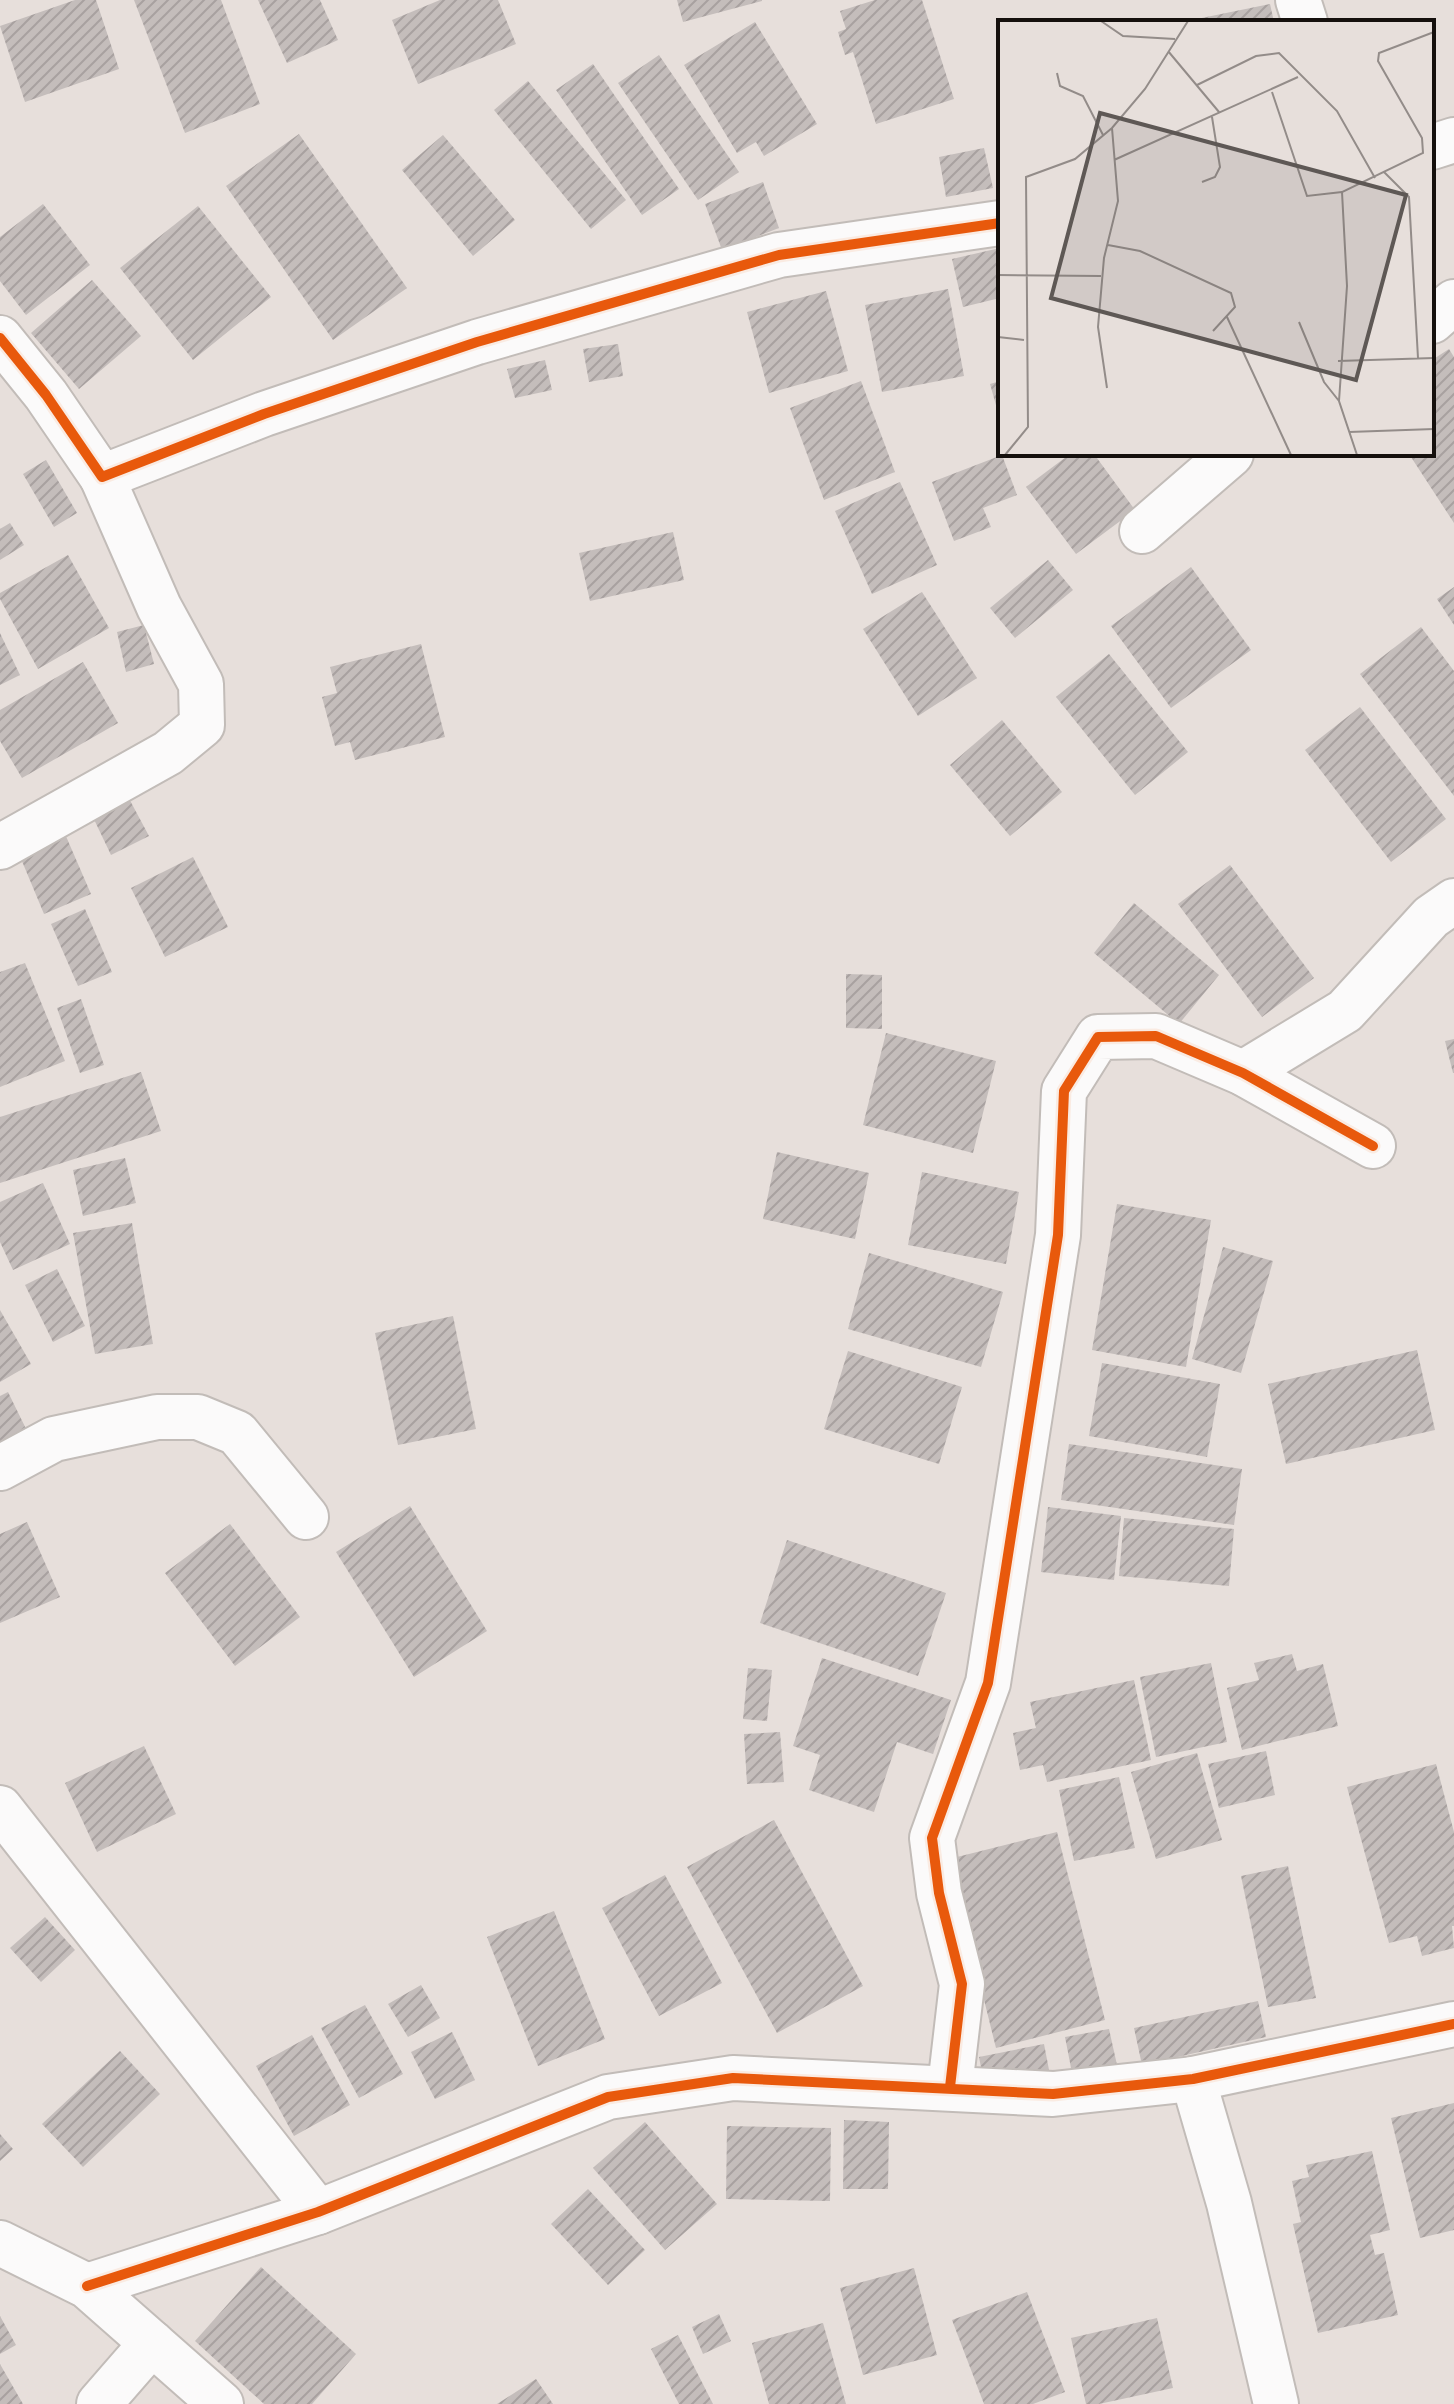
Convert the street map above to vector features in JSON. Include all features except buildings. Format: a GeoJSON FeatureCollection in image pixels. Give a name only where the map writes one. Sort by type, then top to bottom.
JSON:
{"type":"FeatureCollection","features":[{"type":"Feature","properties":{"kind":"street"},"geometry":{"type":"LineString","coordinates":[[1298,0],[1304,20]]}},
{"type":"Feature","properties":{"kind":"street"},"geometry":{"type":"LineString","coordinates":[[1434,146],[1454,140]]}},
{"type":"Feature","properties":{"kind":"street"},"geometry":{"type":"LineString","coordinates":[[102,477],[264,414],[477,342],[779,255],[998,223]]}},
{"type":"Feature","properties":{"kind":"street"},"geometry":{"type":"LineString","coordinates":[[1434,319],[1454,302]]}},
{"type":"Feature","properties":{"kind":"street"},"geometry":{"type":"LineString","coordinates":[[0,338],[46,395],[102,477],[159,607],[201,684],[202,725],[168,753],[0,847]]}},
{"type":"Feature","properties":{"kind":"street"},"geometry":{"type":"LineString","coordinates":[[1142,531],[1229,456]]}},
{"type":"Feature","properties":{"kind":"street"},"geometry":{"type":"LineString","coordinates":[[1243,1073],[1345,1011],[1431,917],[1454,901]]}},
{"type":"Feature","properties":{"kind":"street"},"geometry":{"type":"LineString","coordinates":[[950,2087],[962,1984],[939,1893],[932,1838],[988,1683],[1058,1235],[1064,1091],[1098,1037],[1156,1036],[1243,1073],[1373,1146]]}},
{"type":"Feature","properties":{"kind":"street"},"geometry":{"type":"LineString","coordinates":[[0,1468],[54,1439],[157,1417],[198,1417],[237,1433],[306,1517]]}},
{"type":"Feature","properties":{"kind":"street"},"geometry":{"type":"LineString","coordinates":[[0,1808],[318,2212]]}},
{"type":"Feature","properties":{"kind":"street"},"geometry":{"type":"LineString","coordinates":[[87,2286],[318,2212],[608,2097],[733,2078],[1053,2094],[1193,2079],[1454,2024]]}},
{"type":"Feature","properties":{"kind":"street"},"geometry":{"type":"LineString","coordinates":[[1193,2079],[1229,2203],[1276,2404]]}},
{"type":"Feature","properties":{"kind":"street"},"geometry":{"type":"LineString","coordinates":[[0,2243],[87,2286],[221,2404]]}},
{"type":"Feature","properties":{"kind":"street"},"geometry":{"type":"LineString","coordinates":[[99,2404],[152,2343]]}},
{"type":"Feature","properties":{"kind":"cycle path"},"geometry":{"type":"LineString","coordinates":[[0,338],[46,395],[102,477],[264,414],[477,342],[779,255],[998,223]]}},
{"type":"Feature","properties":{"kind":"cycle path"},"geometry":{"type":"LineString","coordinates":[[950,2087],[962,1984],[939,1893],[932,1838],[988,1683],[1058,1235],[1064,1091],[1098,1037],[1156,1036],[1243,1073],[1373,1146]]}},
{"type":"Feature","properties":{"kind":"cycle path"},"geometry":{"type":"LineString","coordinates":[[87,2286],[318,2212],[608,2097],[733,2078],[1053,2094],[1193,2079],[1454,2024]]}}]}
